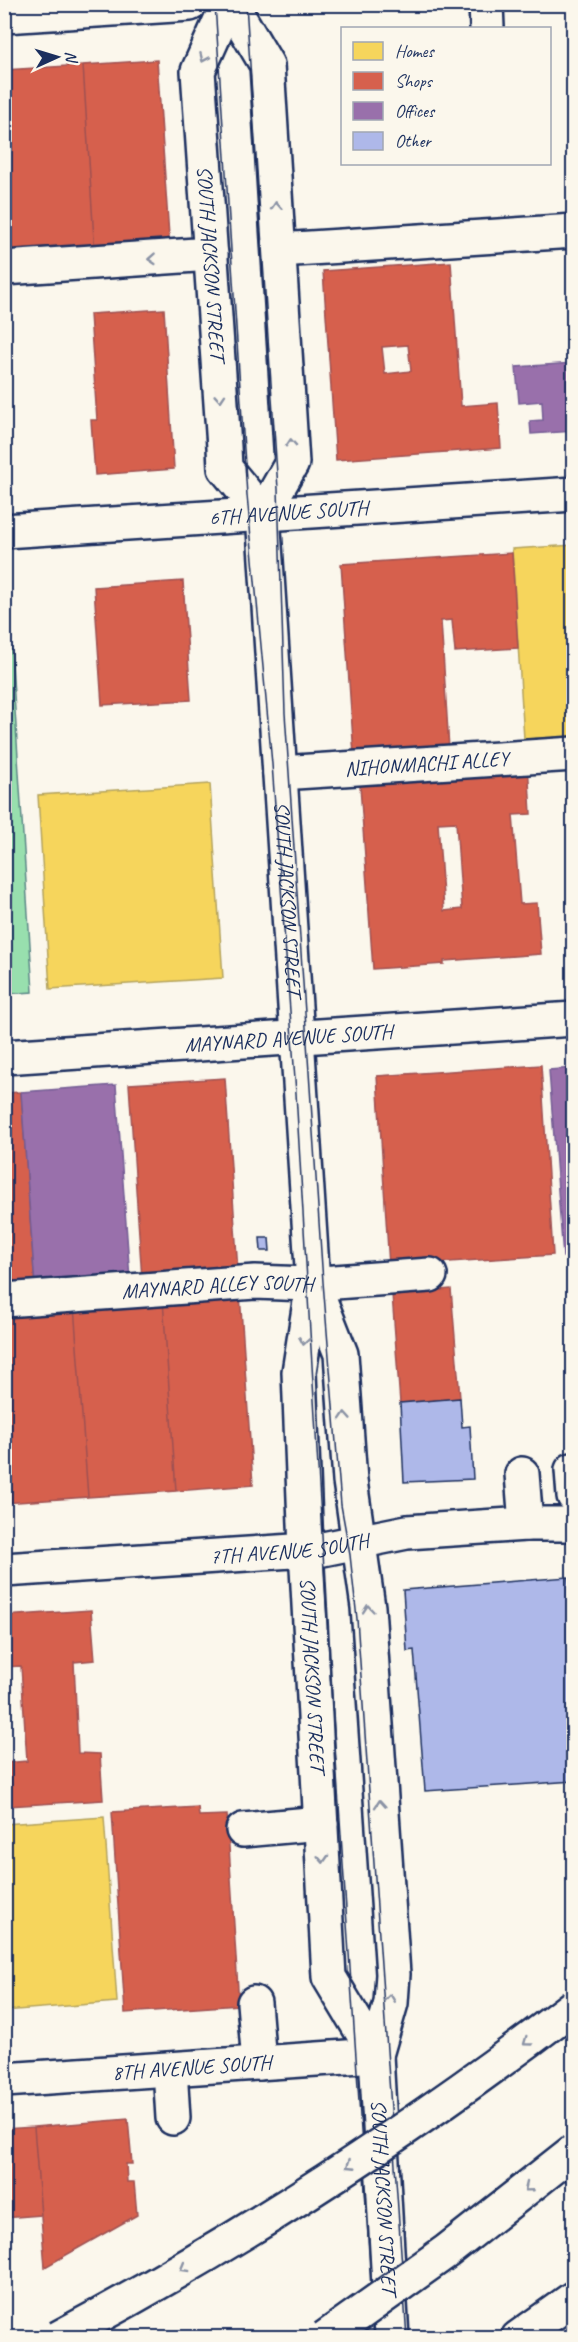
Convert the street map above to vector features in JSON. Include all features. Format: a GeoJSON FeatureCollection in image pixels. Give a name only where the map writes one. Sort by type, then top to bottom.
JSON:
{"type":"FeatureCollection","features":[{"type":"Feature","properties":{"kind":"main road"},"geometry":{"type":"LineString","coordinates":[[4,16],[190,4]]}},
{"type":"Feature","properties":{"kind":"main road","name":"SOUTH JACKSON STREET"},"geometry":{"type":"LineString","coordinates":[[229,4],[267,65],[292,463],[263,514],[313,1283],[299,1372],[329,1977],[376,2055]]}},
{"type":"Feature","properties":{"kind":"main road","name":"SOUTH JACKSON STREET"},"geometry":{"type":"LineString","coordinates":[[229,4],[198,71],[225,468],[263,514]]}},
{"type":"Feature","properties":{"kind":"main road"},"geometry":{"type":"LineString","coordinates":[[486,4],[488,27]]}},
{"type":"Feature","properties":{"kind":"main road"},"geometry":{"type":"LineString","coordinates":[[279,250],[573,231]]}},
{"type":"Feature","properties":{"kind":"main road"},"geometry":{"type":"LineString","coordinates":[[4,268],[211,254]]}},
{"type":"Feature","properties":{"kind":"main road","name":"6TH AVENUE SOUTH"},"geometry":{"type":"LineString","coordinates":[[4,531],[573,494]]}},
{"type":"Feature","properties":{"kind":"main road","name":"NIHONMACHI ALLEY"},"geometry":{"type":"LineString","coordinates":[[280,773],[573,754]]}},
{"type":"Feature","properties":{"kind":"main road","name":"MAYNARD AVENUE SOUTH"},"geometry":{"type":"LineString","coordinates":[[4,1057],[573,1019]]}},
{"type":"Feature","properties":{"kind":"main road","name":"MAYNARD ALLEY SOUTH"},"geometry":{"type":"LineString","coordinates":[[4,1300],[255,1282],[313,1283],[430,1275]]}},
{"type":"Feature","properties":{"kind":"main road","name":"SOUTH JACKSON STREET"},"geometry":{"type":"LineString","coordinates":[[313,1283],[341,1354],[350,1481],[368,1607],[393,1974],[391,2003],[376,2055],[392,2337]]}},
{"type":"Feature","properties":{"kind":"main road"},"geometry":{"type":"LineString","coordinates":[[522,1474],[526,1524]]}},
{"type":"Feature","properties":{"kind":"main road","name":"7TH AVENUE SOUTH"},"geometry":{"type":"LineString","coordinates":[[4,1570],[323,1549],[407,1532],[526,1524],[573,1524]]}},
{"type":"Feature","properties":{"kind":"main road"},"geometry":{"type":"LineString","coordinates":[[243,1830],[321,1823]]}},
{"type":"Feature","properties":{"kind":"main road"},"geometry":{"type":"LineString","coordinates":[[254,2003],[259,2063]]}},
{"type":"Feature","properties":{"kind":"main road"},"geometry":{"type":"LineString","coordinates":[[58,2337],[181,2269],[315,2188],[455,2094],[573,2006]]}},
{"type":"Feature","properties":{"kind":"main road","name":"8TH AVENUE SOUTH"},"geometry":{"type":"LineString","coordinates":[[4,2080],[376,2055]]}},
{"type":"Feature","properties":{"kind":"main road"},"geometry":{"type":"LineString","coordinates":[[170,2069],[173,2118]]}},
{"type":"Feature","properties":{"kind":"main road"},"geometry":{"type":"LineString","coordinates":[[325,2337],[447,2251],[573,2151]]}},
{"type":"Feature","properties":{"kind":"main road"},"geometry":{"type":"LineString","coordinates":[[518,2337],[573,2298]]}},
{"type":"Feature","properties":{"kind":"green space"},"geometry":{"type":"Polygon","coordinates":[[[4,585],[7,585],[33,992],[5,994],[4,585]]]}},
{"type":"Feature","properties":{"kind":"building: Homes"},"geometry":{"type":"Polygon","coordinates":[[[574,545],[574,736],[524,739],[512,549],[574,545]]]}},
{"type":"Feature","properties":{"kind":"building: Homes"},"geometry":{"type":"Polygon","coordinates":[[[210,784],[223,978],[50,989],[38,795],[210,784]]]}},
{"type":"Feature","properties":{"kind":"building: Homes"},"geometry":{"type":"Polygon","coordinates":[[[104,1817],[117,2002],[4,2011],[4,1824],[104,1817]]]}},
{"type":"Feature","properties":{"kind":"building: Shops"},"geometry":{"type":"Polygon","coordinates":[[[157,60],[170,251],[95,256],[83,65],[157,60]]]}},
{"type":"Feature","properties":{"kind":"building: Shops"},"geometry":{"type":"Polygon","coordinates":[[[83,65],[95,256],[4,262],[4,70],[83,65]]]}},
{"type":"Feature","properties":{"kind":"building: Shops"},"geometry":{"type":"Polygon","coordinates":[[[451,262],[461,406],[498,403],[501,448],[336,460],[323,271],[451,262]],[[408,345],[382,347],[385,374],[411,371],[408,345]]]}},
{"type":"Feature","properties":{"kind":"building: Shops"},"geometry":{"type":"Polygon","coordinates":[[[164,309],[174,469],[95,475],[91,420],[97,420],[90,314],[164,309]]]}},
{"type":"Feature","properties":{"kind":"building: Shops"},"geometry":{"type":"Polygon","coordinates":[[[512,553],[518,648],[455,652],[452,620],[441,621],[449,749],[354,755],[341,564],[512,553]]]}},
{"type":"Feature","properties":{"kind":"building: Shops"},"geometry":{"type":"Polygon","coordinates":[[[183,581],[191,700],[102,705],[94,587],[183,581]]]}},
{"type":"Feature","properties":{"kind":"building: Shops"},"geometry":{"type":"Polygon","coordinates":[[[528,764],[531,814],[513,815],[520,904],[537,903],[541,954],[373,969],[359,772],[528,764]],[[456,822],[438,823],[444,911],[462,909],[456,822]]]}},
{"type":"Feature","properties":{"kind":"building: Shops"},"geometry":{"type":"Polygon","coordinates":[[[541,1065],[553,1255],[389,1266],[377,1076],[541,1065]]]}},
{"type":"Feature","properties":{"kind":"building: Shops"},"geometry":{"type":"Polygon","coordinates":[[[225,1078],[238,1272],[142,1279],[129,1084],[225,1078]]]}},
{"type":"Feature","properties":{"kind":"building: Shops"},"geometry":{"type":"Polygon","coordinates":[[[21,1092],[35,1286],[4,1288],[4,1093],[21,1092]]]}},
{"type":"Feature","properties":{"kind":"building: Shops"},"geometry":{"type":"Polygon","coordinates":[[[451,1289],[460,1398],[400,1403],[392,1294],[451,1289]]]}},
{"type":"Feature","properties":{"kind":"building: Shops"},"geometry":{"type":"Polygon","coordinates":[[[240,1294],[253,1485],[176,1491],[163,1300],[240,1294]]]}},
{"type":"Feature","properties":{"kind":"building: Shops"},"geometry":{"type":"Polygon","coordinates":[[[163,1300],[176,1491],[88,1497],[74,1306],[163,1300]]]}},
{"type":"Feature","properties":{"kind":"building: Shops"},"geometry":{"type":"Polygon","coordinates":[[[74,1306],[88,1497],[4,1503],[4,1311],[74,1306]]]}},
{"type":"Feature","properties":{"kind":"building: Shops"},"geometry":{"type":"Polygon","coordinates":[[[91,1610],[95,1660],[74,1662],[78,1753],[100,1754],[103,1800],[8,1806],[5,1763],[27,1761],[21,1666],[4,1667],[4,1616],[91,1610]]]}},
{"type":"Feature","properties":{"kind":"building: Shops"},"geometry":{"type":"Polygon","coordinates":[[[198,1807],[199,1816],[227,1815],[239,2005],[125,2013],[112,1812],[198,1807]]]}},
{"type":"Feature","properties":{"kind":"building: Shops"},"geometry":{"type":"Polygon","coordinates":[[[128,2119],[132,2164],[126,2164],[127,2182],[134,2182],[137,2215],[45,2267],[34,2127],[128,2119]]]}},
{"type":"Feature","properties":{"kind":"building: Shops"},"geometry":{"type":"Polygon","coordinates":[[[34,2127],[41,2215],[4,2218],[4,2129],[34,2127]]]}},
{"type":"Feature","properties":{"kind":"building: Offices"},"geometry":{"type":"Polygon","coordinates":[[[574,363],[574,431],[531,434],[530,421],[543,420],[542,401],[519,403],[516,367],[574,363]]]}},
{"type":"Feature","properties":{"kind":"building: Offices"},"geometry":{"type":"Polygon","coordinates":[[[574,1068],[574,1256],[563,1257],[549,1070],[574,1068]]]}},
{"type":"Feature","properties":{"kind":"building: Offices"},"geometry":{"type":"Polygon","coordinates":[[[116,1085],[130,1279],[35,1286],[21,1092],[116,1085]]]}},
{"type":"Feature","properties":{"kind":"building: Other"},"geometry":{"type":"Polygon","coordinates":[[[260,1238],[269,1238],[270,1251],[261,1251],[260,1238]]]}},
{"type":"Feature","properties":{"kind":"building: Other"},"geometry":{"type":"Polygon","coordinates":[[[460,1398],[462,1427],[470,1426],[473,1479],[404,1482],[400,1403],[460,1398]]]}},
{"type":"Feature","properties":{"kind":"building: Other"},"geometry":{"type":"Polygon","coordinates":[[[568,1577],[574,1651],[574,1781],[425,1791],[414,1650],[407,1651],[403,1590],[568,1577]]]}},
{"type":"Feature","properties":{"kind":"tram line"},"geometry":{"type":"LineString","coordinates":[[215,4],[247,495],[272,764],[296,1093],[330,1672],[375,2338]]}},
{"type":"Feature","properties":{"kind":"tram line"},"geometry":{"type":"LineString","coordinates":[[246,4],[278,489],[285,713],[323,1282],[341,1505],[350,1555],[357,1619],[407,2338]]}}]}
